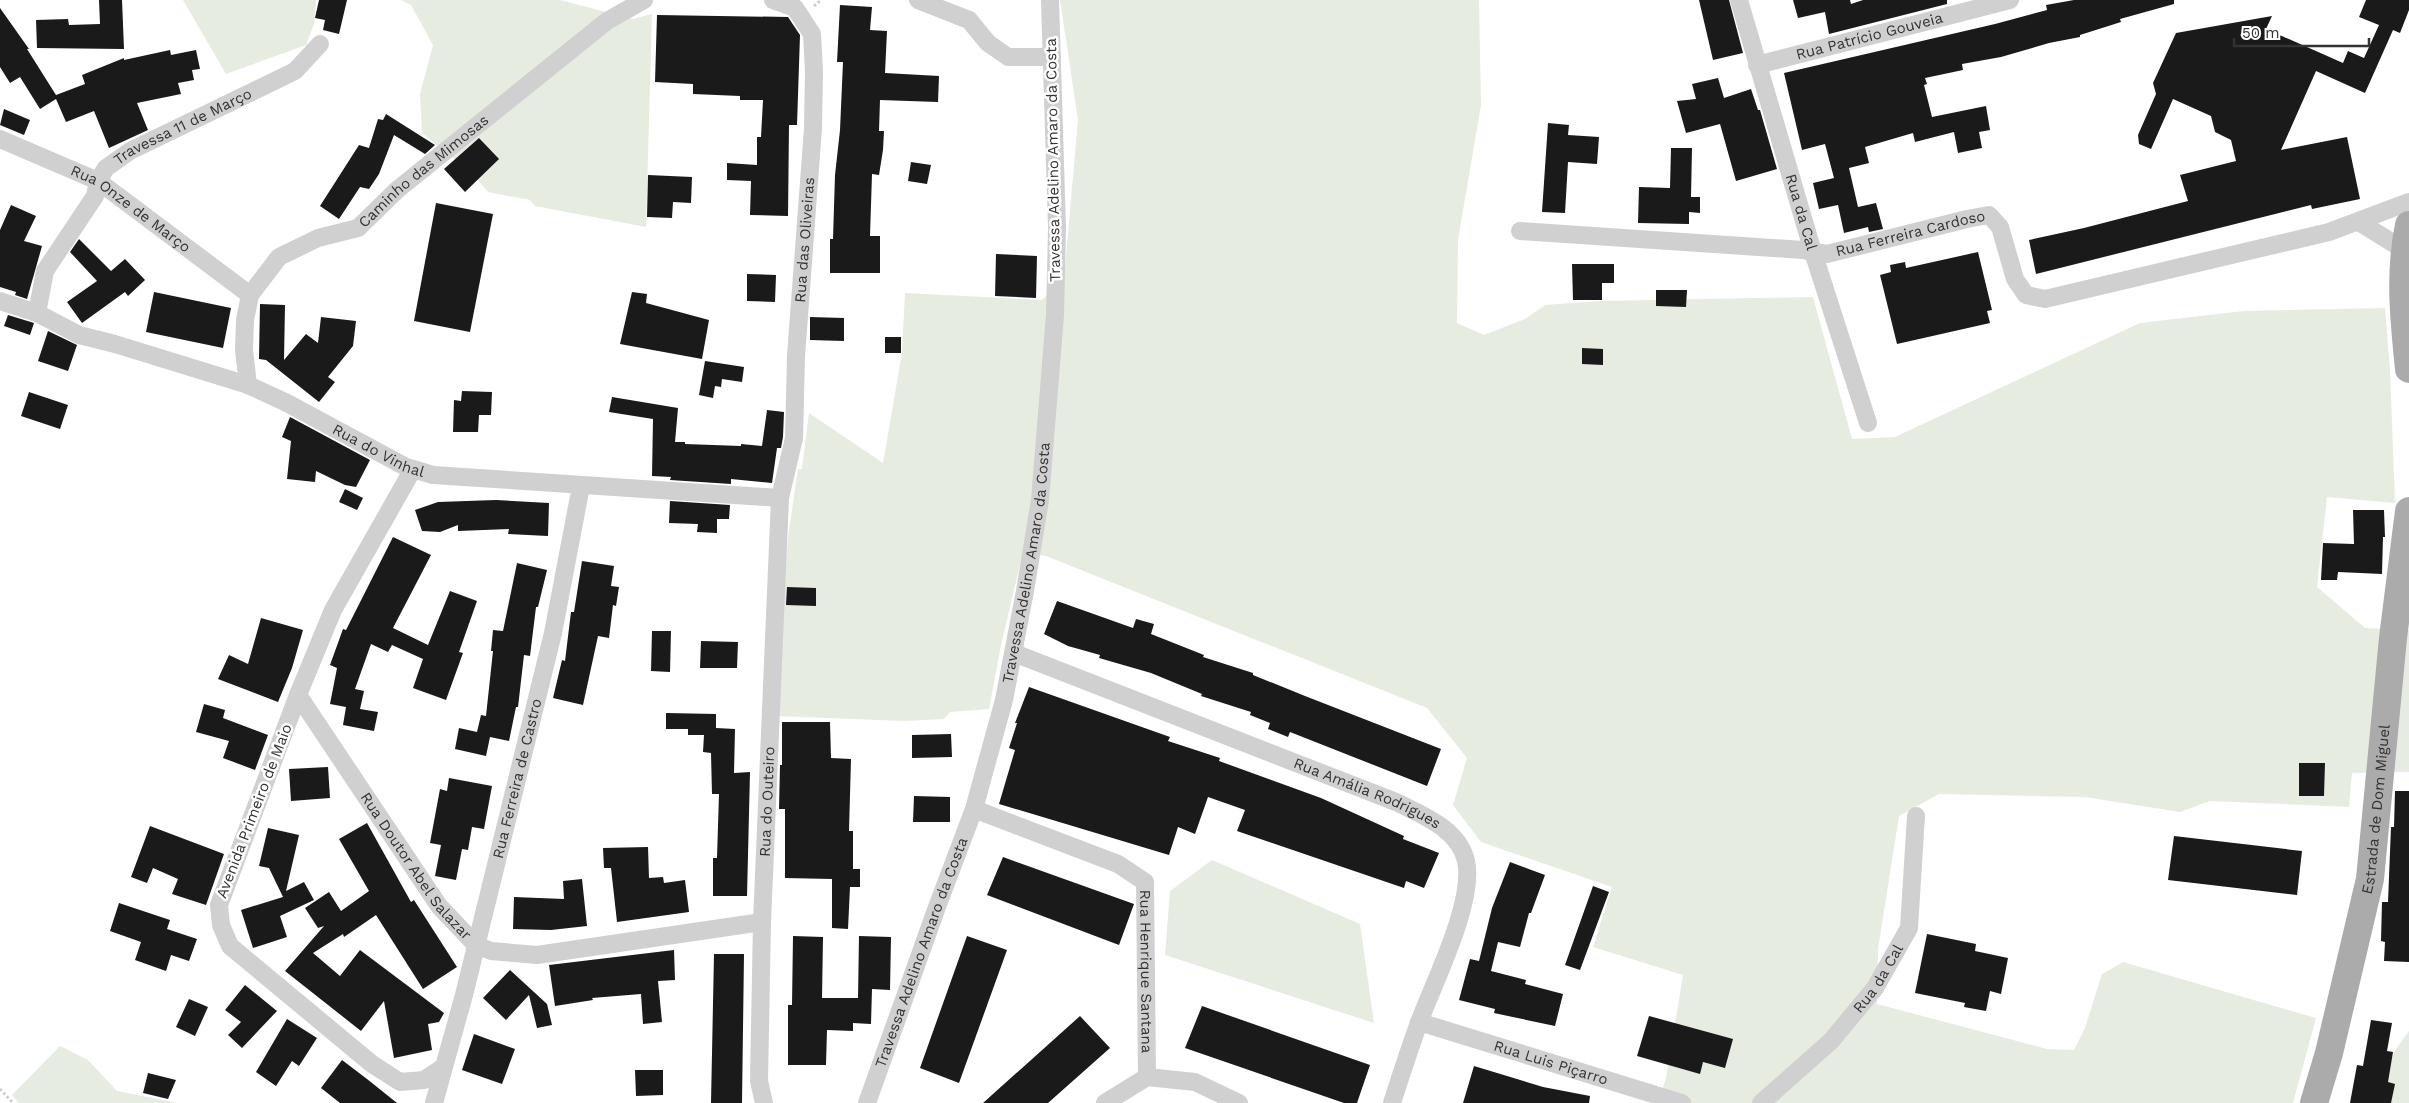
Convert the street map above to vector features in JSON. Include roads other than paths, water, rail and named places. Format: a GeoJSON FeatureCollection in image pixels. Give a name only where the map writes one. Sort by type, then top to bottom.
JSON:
{"type":"FeatureCollection","features":[{"type":"Feature","properties":{"kind":"main road"},"geometry":{"type":"LineString","coordinates":[[2407,242],[2402,291],[2409,369]]}},
{"type":"Feature","properties":{"kind":"main road","name":"Estrada de Dom Miguel"},"geometry":{"type":"LineString","coordinates":[[2314,1103],[2329,1053],[2370,879],[2393,638],[2409,510]]}},
{"type":"Feature","properties":{"kind":"street","name":"Caminho das Mimosas"},"geometry":{"type":"LineString","coordinates":[[248,385],[244,350],[245,320],[250,295],[279,257],[318,238],[358,228],[397,190],[606,21],[644,0]]}},
{"type":"Feature","properties":{"kind":"street","name":"Rua das Oliveiras"},"geometry":{"type":"LineString","coordinates":[[773,0],[795,8],[812,34],[814,72],[813,128],[796,356],[794,438],[780,498]]}},
{"type":"Feature","properties":{"kind":"street"},"geometry":{"type":"LineString","coordinates":[[918,0],[968,20],[988,43],[1008,57],[1052,57]]}},
{"type":"Feature","properties":{"kind":"street","name":"Travessa Adelino Amaro da Costa"},"geometry":{"type":"LineString","coordinates":[[867,1103],[936,906],[974,809],[1004,700],[1014,653],[1040,500],[1054,315],[1058,228],[1050,0]]}},
{"type":"Feature","properties":{"kind":"street","name":"Rua da Cal"},"geometry":{"type":"LineString","coordinates":[[1739,0],[1813,252],[1868,423]]}},
{"type":"Feature","properties":{"kind":"street","name":"Rua Patrício Gouveia"},"geometry":{"type":"LineString","coordinates":[[1757,65],[2010,0]]}},
{"type":"Feature","properties":{"kind":"street","name":"Travessa 11 de Março"},"geometry":{"type":"LineString","coordinates":[[37,313],[45,272],[95,196],[98,181],[106,168],[130,151],[295,71],[320,44]]}},
{"type":"Feature","properties":{"kind":"street","name":"Rua Onze de Março"},"geometry":{"type":"LineString","coordinates":[[0,139],[98,181],[250,295]]}},
{"type":"Feature","properties":{"kind":"street","name":"Rua Ferreira Cardoso"},"geometry":{"type":"LineString","coordinates":[[1520,231],[1827,254],[1989,215],[2000,227],[2016,279],[2026,295],[2046,299],[2329,232],[2409,202]]}},
{"type":"Feature","properties":{"kind":"street"},"geometry":{"type":"LineString","coordinates":[[2359,222],[2407,242]]}},
{"type":"Feature","properties":{"kind":"street","name":"Rua do Vinhal"},"geometry":{"type":"LineString","coordinates":[[0,302],[37,313],[79,335],[115,344],[248,385],[287,403],[413,469],[433,475],[780,498]]}},
{"type":"Feature","properties":{"kind":"street","name":"Avenida Primeiro de Maio"},"geometry":{"type":"LineString","coordinates":[[413,469],[333,610],[298,694],[219,905],[221,925],[230,946],[372,1064],[400,1082],[424,1080],[442,1068]]}},
{"type":"Feature","properties":{"kind":"street","name":"Rua Ferreira de Castro"},"geometry":{"type":"LineString","coordinates":[[434,1103],[476,945],[552,633],[581,486]]}},
{"type":"Feature","properties":{"kind":"street","name":"Rua do Outeiro"},"geometry":{"type":"LineString","coordinates":[[764,1103],[760,1081],[762,922],[780,498]]}},
{"type":"Feature","properties":{"kind":"street","name":"Rua Amália Rodrigues"},"geometry":{"type":"LineString","coordinates":[[1014,653],[1396,802],[1437,822],[1458,844],[1466,861],[1468,887],[1463,910],[1420,1022],[1392,1103]]}},
{"type":"Feature","properties":{"kind":"street","name":"Rua Doutor Abel Salazar"},"geometry":{"type":"LineString","coordinates":[[298,694],[439,906],[476,945],[490,951],[537,954],[762,922]]}},
{"type":"Feature","properties":{"kind":"street","name":"Rua Henrique Santana"},"geometry":{"type":"LineString","coordinates":[[974,809],[1118,864],[1145,882],[1147,1077]]}},
{"type":"Feature","properties":{"kind":"street","name":"Rua da Cal"},"geometry":{"type":"LineString","coordinates":[[1761,1103],[1837,1034],[1876,988],[1909,928],[1916,816]]}},
{"type":"Feature","properties":{"kind":"street","name":"Rua Luis Piçarro"},"geometry":{"type":"LineString","coordinates":[[1420,1022],[1682,1103]]}},
{"type":"Feature","properties":{"kind":"street"},"geometry":{"type":"LineString","coordinates":[[1105,1103],[1147,1077],[1196,1082],[1240,1103]]}}]}
